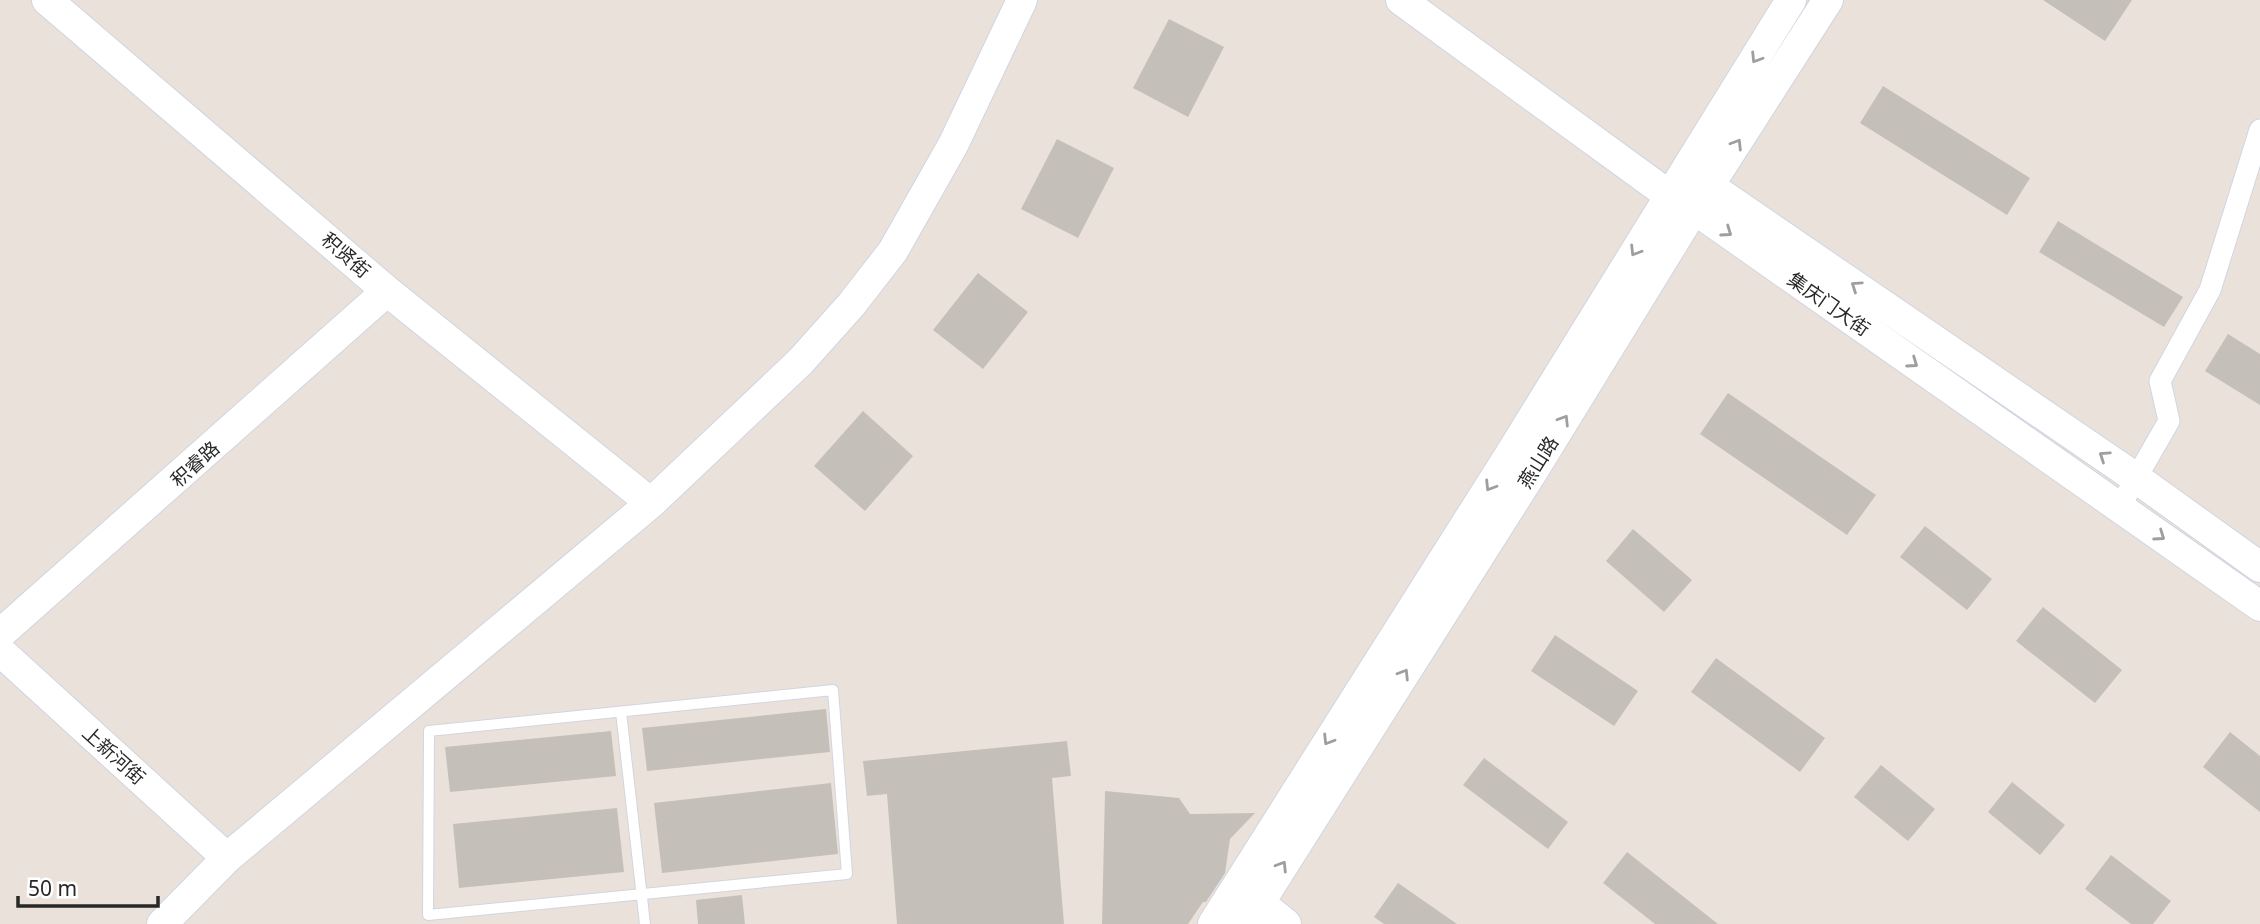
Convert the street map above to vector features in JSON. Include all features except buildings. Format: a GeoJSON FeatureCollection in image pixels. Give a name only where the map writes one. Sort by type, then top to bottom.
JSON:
{"type":"FeatureCollection","features":[{"type":"Feature","properties":{"kind":"street","name":"积贤街"},"geometry":{"type":"LineString","coordinates":[[47,0],[387,291],[651,503]]}},
{"type":"Feature","properties":{"kind":"street"},"geometry":{"type":"LineString","coordinates":[[162,924],[227,858],[651,503],[800,362],[851,305],[893,251],[953,145],[1022,0]]}},
{"type":"Feature","properties":{"kind":"street","name":"集庆门大街"},"geometry":{"type":"LineString","coordinates":[[1401,0],[2136,478],[2260,567]]}},
{"type":"Feature","properties":{"kind":"street","name":"燕山路"},"geometry":{"type":"LineString","coordinates":[[1690,190],[1791,0]]}},
{"type":"Feature","properties":{"kind":"street","name":"燕山路"},"geometry":{"type":"LineString","coordinates":[[1213,924],[1247,903],[1509,456],[1690,190],[1828,0]]}},
{"type":"Feature","properties":{"kind":"street"},"geometry":{"type":"LineString","coordinates":[[2119,508],[2169,421],[2160,381],[2210,290],[2260,130]]}},
{"type":"Feature","properties":{"kind":"street","name":"集庆门大街"},"geometry":{"type":"LineString","coordinates":[[1690,190],[2119,508],[2260,606]]}},
{"type":"Feature","properties":{"kind":"street","name":"积睿路"},"geometry":{"type":"LineString","coordinates":[[0,634],[387,291]]}},
{"type":"Feature","properties":{"kind":"street","name":"上新河街"},"geometry":{"type":"LineString","coordinates":[[0,651],[227,858]]}},
{"type":"Feature","properties":{"kind":"street"},"geometry":{"type":"LineString","coordinates":[[1247,903],[1286,924]]}},
{"type":"Feature","properties":{"kind":"lane"},"geometry":{"type":"LineString","coordinates":[[833,690],[847,874],[428,919],[429,732],[621,712],[833,690]]}},
{"type":"Feature","properties":{"kind":"lane"},"geometry":{"type":"LineString","coordinates":[[621,712],[645,924]]}}]}
